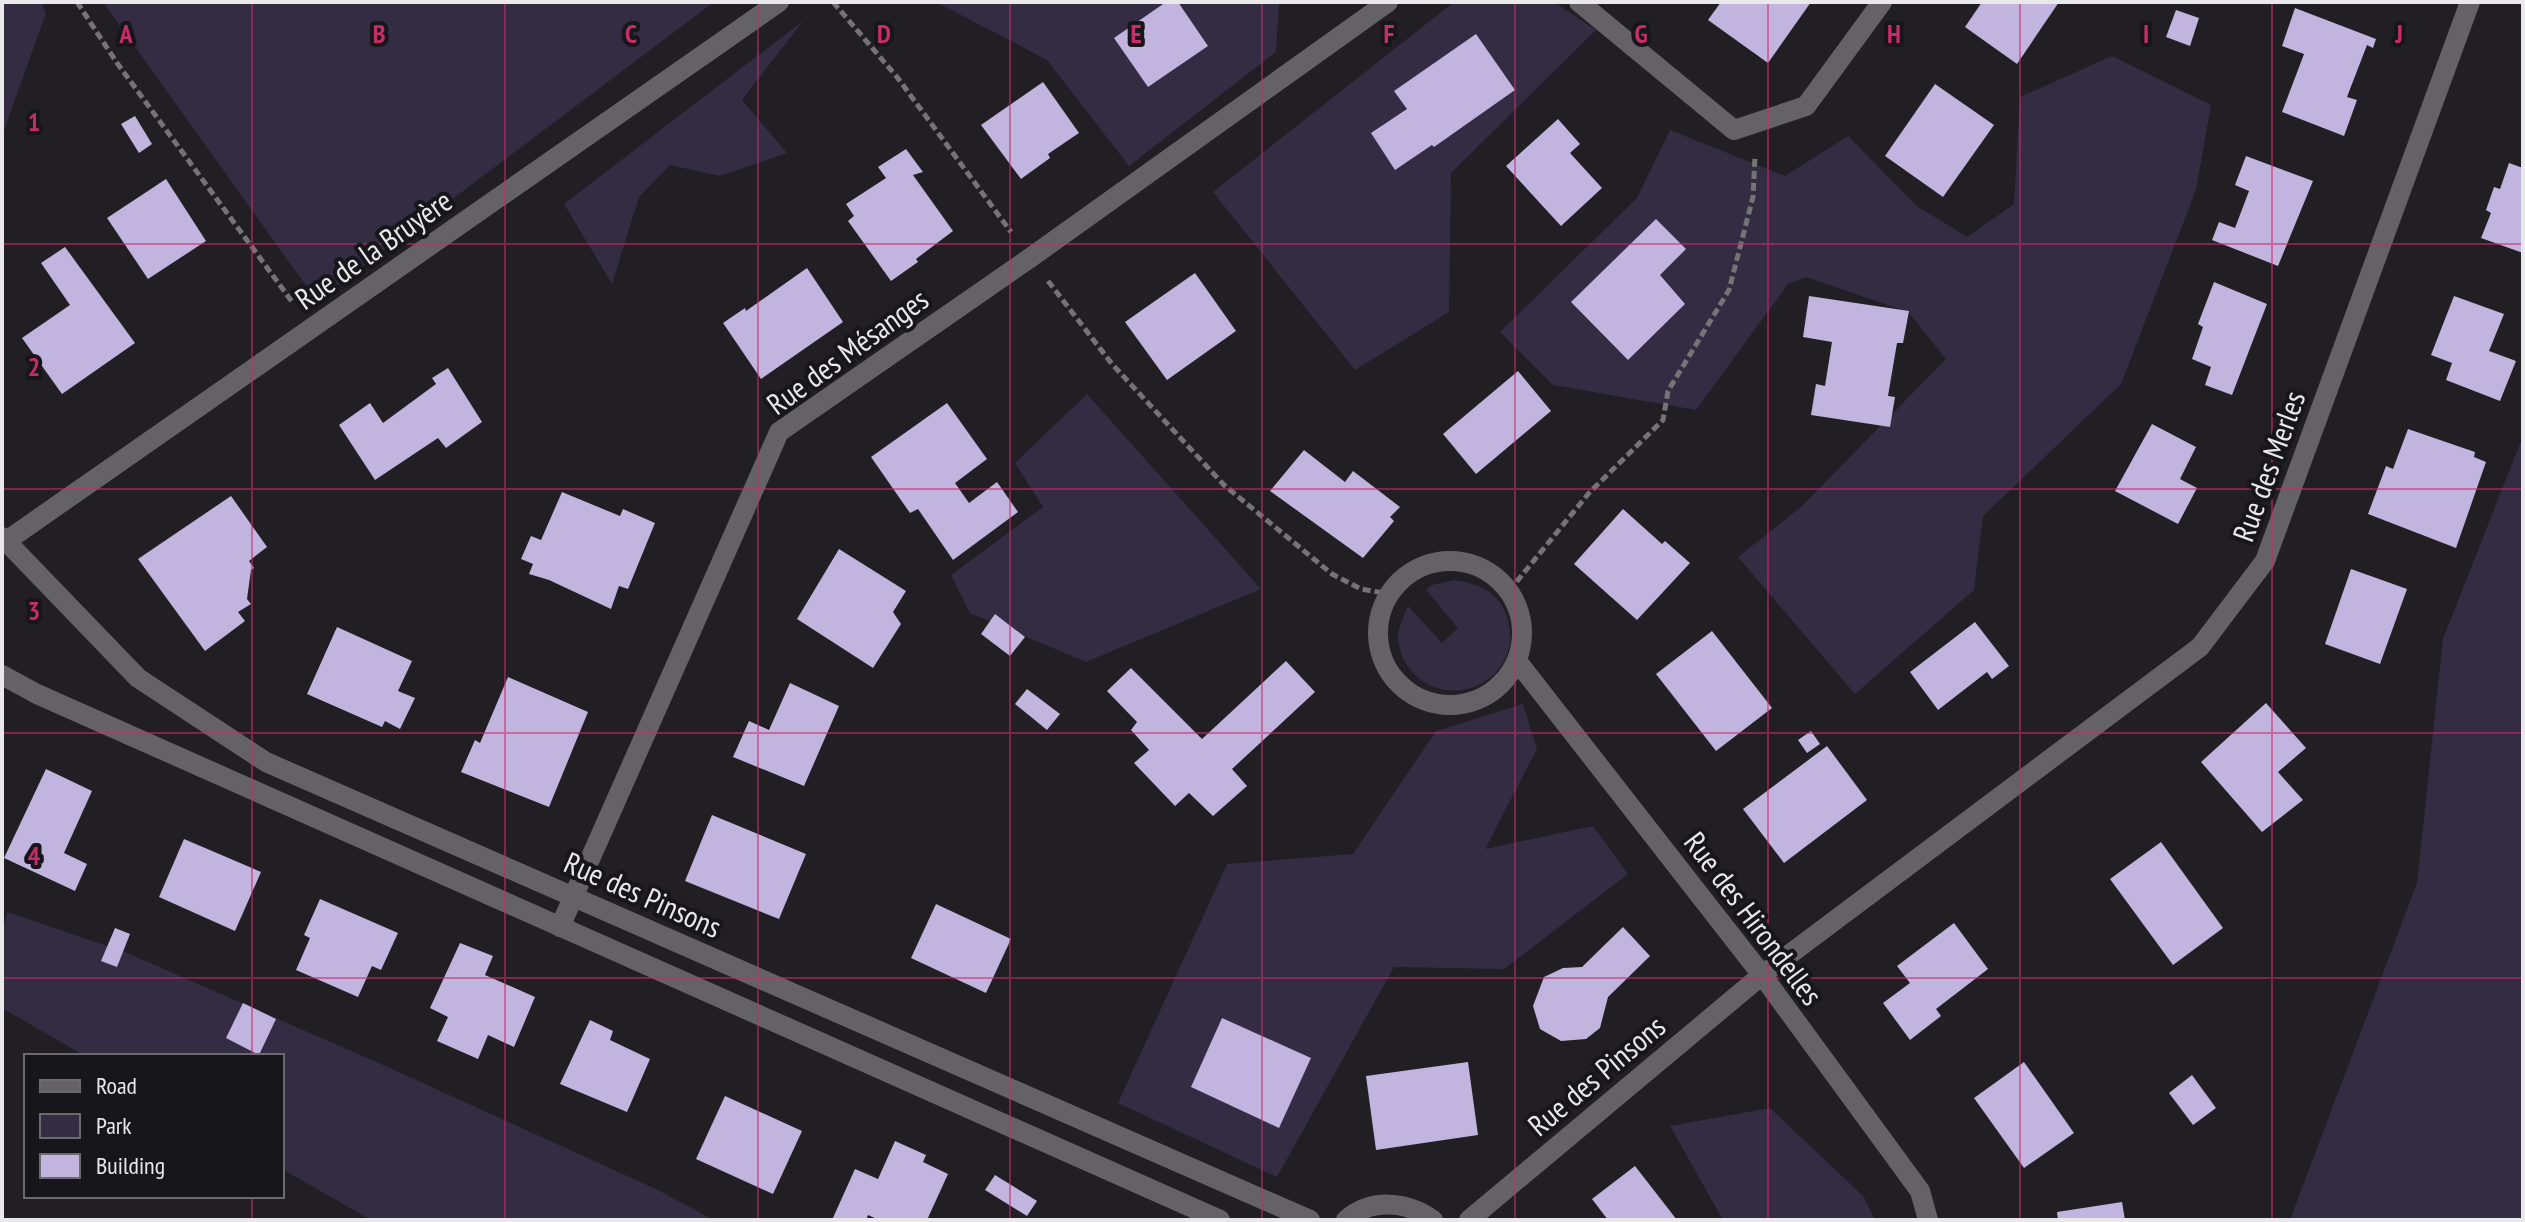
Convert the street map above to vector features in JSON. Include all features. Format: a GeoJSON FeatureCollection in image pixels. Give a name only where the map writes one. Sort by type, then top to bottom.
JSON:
{"type":"FeatureCollection","features":[{"type":"Feature","properties":{"kind":"street","name":"Rue de la Bruyère"},"geometry":{"type":"LineString","coordinates":[[4,541],[779,2]]}},
{"type":"Feature","properties":{"kind":"street","name":"Rue des Mésanges"},"geometry":{"type":"LineString","coordinates":[[560,927],[779,432],[1030,258],[1388,2]]}},
{"type":"Feature","properties":{"kind":"street"},"geometry":{"type":"LineString","coordinates":[[1579,2],[1734,130],[1806,106],[1882,2]]}},
{"type":"Feature","properties":{"kind":"street","name":"Rue des Merles"},"geometry":{"type":"LineString","coordinates":[[1762,975],[2200,647],[2265,561],[2470,2]]}},
{"type":"Feature","properties":{"kind":"street","name":"Rue des Pinsons"},"geometry":{"type":"LineString","coordinates":[[4,541],[138,678],[266,762],[1310,1220]]}},
{"type":"Feature","properties":{"kind":"street"},"geometry":{"type":"LineString","coordinates":[[1462,560],[1497,577],[1509,591],[1520,611],[1523,636],[1512,672],[1494,691],[1478,700],[1453,706],[1428,702],[1405,690],[1392,676],[1380,654],[1377,635],[1381,610],[1389,594],[1406,574],[1437,561],[1462,560]]}},
{"type":"Feature","properties":{"kind":"street","name":"Rue des Hirondelles"},"geometry":{"type":"LineString","coordinates":[[1517,661],[1762,975],[1920,1191],[1928,1220]]}},
{"type":"Feature","properties":{"kind":"street"},"geometry":{"type":"LineString","coordinates":[[2,675],[37,694],[1220,1220]]}},
{"type":"Feature","properties":{"kind":"street","name":"Rue des Pinsons"},"geometry":{"type":"LineString","coordinates":[[1469,1220],[1762,975]]}},
{"type":"Feature","properties":{"kind":"street"},"geometry":{"type":"LineString","coordinates":[[1346,1220],[1354,1213],[1390,1204],[1415,1209],[1433,1220]]}},
{"type":"Feature","properties":{"kind":"path"},"geometry":{"type":"LineString","coordinates":[[77,2],[117,63],[311,328]]}},
{"type":"Feature","properties":{"kind":"path"},"geometry":{"type":"LineString","coordinates":[[833,2],[897,77],[1112,364],[1224,485],[1332,574],[1361,589],[1389,594]]}},
{"type":"Feature","properties":{"kind":"path"},"geometry":{"type":"LineString","coordinates":[[1509,591],[1589,493],[1663,420],[1668,391],[1729,290],[1753,197],[1758,122]]}},
{"type":"Feature","properties":{"kind":"green space"},"geometry":{"type":"Polygon","coordinates":[[[2,2],[41,2],[46,13],[2,136],[2,2]]]}},
{"type":"Feature","properties":{"kind":"green space"},"geometry":{"type":"Polygon","coordinates":[[[103,2],[714,2],[317,301],[103,2]]]}},
{"type":"Feature","properties":{"kind":"green space"},"geometry":{"type":"Polygon","coordinates":[[[936,2],[1279,2],[1276,52],[1129,166],[1047,60],[936,2]]]}},
{"type":"Feature","properties":{"kind":"green space"},"geometry":{"type":"Polygon","coordinates":[[[1454,2],[1554,2],[1596,30],[1451,173],[1449,312],[1355,370],[1213,192],[1454,2]]]}},
{"type":"Feature","properties":{"kind":"green space"},"geometry":{"type":"Polygon","coordinates":[[[803,21],[742,100],[787,153],[720,176],[670,165],[639,197],[612,284],[564,204],[803,21]]]}},
{"type":"Feature","properties":{"kind":"green space"},"geometry":{"type":"Polygon","coordinates":[[[2112,56],[2211,105],[2196,190],[2121,384],[1983,516],[1974,590],[1855,694],[1738,557],[1802,506],[1946,359],[1908,312],[1806,277],[1788,284],[1696,410],[1553,385],[1500,332],[1637,198],[1670,130],[1785,176],[1848,136],[1917,206],[1967,237],[2014,204],[2020,97],[2112,56]]]}},
{"type":"Feature","properties":{"kind":"green space"},"geometry":{"type":"Polygon","coordinates":[[[1087,394],[1261,589],[1086,662],[970,613],[951,575],[1043,507],[1015,463],[1087,394]]]}},
{"type":"Feature","properties":{"kind":"green space"},"geometry":{"type":"Polygon","coordinates":[[[2523,436],[2523,1220],[2290,1220],[2417,883],[2443,639],[2523,436]]]}},
{"type":"Feature","properties":{"kind":"green space"},"geometry":{"type":"Polygon","coordinates":[[[1455,580],[1480,587],[1499,601],[1507,617],[1510,639],[1505,659],[1494,674],[1478,685],[1460,690],[1441,689],[1422,681],[1405,662],[1398,636],[1408,606],[1442,643],[1458,628],[1426,590],[1432,585],[1455,580]]]}},
{"type":"Feature","properties":{"kind":"green space"},"geometry":{"type":"Polygon","coordinates":[[[1523,704],[1537,749],[1485,849],[1593,826],[1628,874],[1504,969],[1394,967],[1277,1177],[1118,1103],[1227,864],[1353,854],[1436,731],[1523,704]]]}},
{"type":"Feature","properties":{"kind":"green space"},"geometry":{"type":"Polygon","coordinates":[[[7,912],[125,952],[390,1068],[658,1190],[714,1220],[371,1220],[284,1170],[284,1054],[82,1054],[2,1008],[2,934],[7,912]]]}},
{"type":"Feature","properties":{"kind":"green space"},"geometry":{"type":"Polygon","coordinates":[[[1770,1108],[1864,1197],[1875,1220],[1723,1220],[1670,1126],[1770,1108]]]}},
{"type":"Feature","properties":{"kind":"building"},"geometry":{"type":"Polygon","coordinates":[[[1166,2],[1178,2],[1208,46],[1148,87],[1114,38],[1166,2]]]}},
{"type":"Feature","properties":{"kind":"building"},"geometry":{"type":"Polygon","coordinates":[[[1721,2],[1811,2],[1768,63],[1708,20],[1721,2]]]}},
{"type":"Feature","properties":{"kind":"building"},"geometry":{"type":"Polygon","coordinates":[[[1982,2],[2059,2],[2017,64],[1965,27],[1982,2]]]}},
{"type":"Feature","properties":{"kind":"building"},"geometry":{"type":"Polygon","coordinates":[[[2295,8],[2376,39],[2373,48],[2367,45],[2347,97],[2357,100],[2344,136],[2282,112],[2304,54],[2282,46],[2295,8]]]}},
{"type":"Feature","properties":{"kind":"building"},"geometry":{"type":"Polygon","coordinates":[[[2176,10],[2199,18],[2190,46],[2166,37],[2176,10]]]}},
{"type":"Feature","properties":{"kind":"building"},"geometry":{"type":"Polygon","coordinates":[[[1476,34],[1515,90],[1434,147],[1432,145],[1395,170],[1371,133],[1407,109],[1394,91],[1476,34]]]}},
{"type":"Feature","properties":{"kind":"building"},"geometry":{"type":"Polygon","coordinates":[[[1043,82],[1079,133],[1048,154],[1050,158],[1021,179],[981,125],[1043,82]]]}},
{"type":"Feature","properties":{"kind":"building"},"geometry":{"type":"Polygon","coordinates":[[[1935,84],[1994,125],[1943,197],[1885,156],[1935,84]]]}},
{"type":"Feature","properties":{"kind":"building"},"geometry":{"type":"Polygon","coordinates":[[[135,116],[152,144],[139,153],[121,124],[135,116]]]}},
{"type":"Feature","properties":{"kind":"building"},"geometry":{"type":"Polygon","coordinates":[[[1558,119],[1580,144],[1570,153],[1602,188],[1561,226],[1506,166],[1558,119]]]}},
{"type":"Feature","properties":{"kind":"building"},"geometry":{"type":"Polygon","coordinates":[[[906,149],[923,172],[913,175],[953,231],[891,281],[848,221],[854,216],[846,204],[886,178],[878,167],[906,149]]]}},
{"type":"Feature","properties":{"kind":"building"},"geometry":{"type":"Polygon","coordinates":[[[2246,156],[2313,181],[2278,266],[2212,240],[2219,222],[2235,228],[2249,191],[2235,185],[2246,156]]]}},
{"type":"Feature","properties":{"kind":"building"},"geometry":{"type":"Polygon","coordinates":[[[2509,163],[2523,168],[2523,253],[2481,238],[2491,213],[2486,210],[2494,187],[2500,189],[2509,163]]]}},
{"type":"Feature","properties":{"kind":"building"},"geometry":{"type":"Polygon","coordinates":[[[166,179],[206,241],[148,279],[107,218],[166,179]]]}},
{"type":"Feature","properties":{"kind":"building"},"geometry":{"type":"Polygon","coordinates":[[[1656,219],[1686,249],[1660,275],[1685,304],[1628,360],[1571,302],[1656,219]]]}},
{"type":"Feature","properties":{"kind":"building"},"geometry":{"type":"Polygon","coordinates":[[[65,247],[135,343],[62,394],[22,338],[70,305],[41,263],[65,247]]]}},
{"type":"Feature","properties":{"kind":"building"},"geometry":{"type":"Polygon","coordinates":[[[807,268],[843,322],[761,379],[723,323],[745,308],[746,311],[807,268]]]}},
{"type":"Feature","properties":{"kind":"building"},"geometry":{"type":"Polygon","coordinates":[[[1195,273],[1236,331],[1167,380],[1125,322],[1195,273]]]}},
{"type":"Feature","properties":{"kind":"building"},"geometry":{"type":"Polygon","coordinates":[[[2214,282],[2267,304],[2232,395],[2205,385],[2211,367],[2192,359],[2203,327],[2198,324],[2214,282]]]}},
{"type":"Feature","properties":{"kind":"building"},"geometry":{"type":"Polygon","coordinates":[[[1809,296],[1909,311],[1903,343],[1897,343],[1888,396],[1895,397],[1890,427],[1811,415],[1816,384],[1825,386],[1832,342],[1803,337],[1809,296]]]}},
{"type":"Feature","properties":{"kind":"building"},"geometry":{"type":"Polygon","coordinates":[[[2454,296],[2504,314],[2489,351],[2516,361],[2500,401],[2446,380],[2452,363],[2431,355],[2454,296]]]}},
{"type":"Feature","properties":{"kind":"building"},"geometry":{"type":"Polygon","coordinates":[[[448,368],[482,422],[446,448],[438,438],[375,480],[339,425],[370,403],[383,423],[436,384],[432,378],[448,368]]]}},
{"type":"Feature","properties":{"kind":"building"},"geometry":{"type":"Polygon","coordinates":[[[1518,371],[1551,411],[1476,474],[1443,434],[1518,371]]]}},
{"type":"Feature","properties":{"kind":"building"},"geometry":{"type":"Polygon","coordinates":[[[947,403],[987,459],[955,483],[969,503],[997,482],[1018,512],[953,560],[918,509],[910,513],[871,457],[947,403]]]}},
{"type":"Feature","properties":{"kind":"building"},"geometry":{"type":"Polygon","coordinates":[[[2152,424],[2196,447],[2180,479],[2197,488],[2178,524],[2115,491],[2152,424]]]}},
{"type":"Feature","properties":{"kind":"building"},"geometry":{"type":"Polygon","coordinates":[[[2408,429],[2475,452],[2474,457],[2486,462],[2456,548],[2368,514],[2386,466],[2393,469],[2408,429]]]}},
{"type":"Feature","properties":{"kind":"building"},"geometry":{"type":"Polygon","coordinates":[[[1304,450],[1345,482],[1353,471],[1400,507],[1390,517],[1394,521],[1363,558],[1270,491],[1304,450]]]}},
{"type":"Feature","properties":{"kind":"building"},"geometry":{"type":"Polygon","coordinates":[[[562,492],[620,516],[623,509],[655,523],[628,589],[619,586],[611,609],[529,574],[533,564],[521,559],[531,536],[541,540],[562,492]]]}},
{"type":"Feature","properties":{"kind":"building"},"geometry":{"type":"Polygon","coordinates":[[[231,496],[267,547],[249,561],[254,568],[251,570],[247,599],[251,604],[238,612],[245,621],[205,651],[138,559],[231,496]]]}},
{"type":"Feature","properties":{"kind":"building"},"geometry":{"type":"Polygon","coordinates":[[[1623,509],[1662,544],[1665,541],[1690,563],[1637,620],[1574,564],[1623,509]]]}},
{"type":"Feature","properties":{"kind":"building"},"geometry":{"type":"Polygon","coordinates":[[[839,549],[906,591],[893,612],[901,624],[873,668],[797,619],[839,549]]]}},
{"type":"Feature","properties":{"kind":"building"},"geometry":{"type":"Polygon","coordinates":[[[2351,569],[2407,589],[2380,664],[2325,644],[2351,569]]]}},
{"type":"Feature","properties":{"kind":"building"},"geometry":{"type":"Polygon","coordinates":[[[995,614],[1025,637],[1010,656],[981,634],[995,614]]]}},
{"type":"Feature","properties":{"kind":"building"},"geometry":{"type":"Polygon","coordinates":[[[1975,622],[2009,666],[1992,679],[1987,672],[1938,710],[1910,672],[1975,622]]]}},
{"type":"Feature","properties":{"kind":"building"},"geometry":{"type":"Polygon","coordinates":[[[337,627],[412,661],[398,691],[415,698],[400,729],[385,721],[382,727],[307,694],[337,627]]]}},
{"type":"Feature","properties":{"kind":"building"},"geometry":{"type":"Polygon","coordinates":[[[1712,631],[1772,708],[1716,751],[1656,674],[1712,631]]]}},
{"type":"Feature","properties":{"kind":"building"},"geometry":{"type":"Polygon","coordinates":[[[1286,661],[1315,692],[1232,769],[1247,786],[1213,816],[1189,793],[1175,806],[1134,763],[1149,750],[1131,730],[1137,722],[1107,691],[1131,668],[1202,739],[1286,661]]]}},
{"type":"Feature","properties":{"kind":"building"},"geometry":{"type":"Polygon","coordinates":[[[508,677],[588,712],[549,807],[461,772],[475,740],[480,743],[508,677]]]}},
{"type":"Feature","properties":{"kind":"building"},"geometry":{"type":"Polygon","coordinates":[[[790,683],[839,706],[804,786],[733,757],[749,721],[769,730],[790,683]]]}},
{"type":"Feature","properties":{"kind":"building"},"geometry":{"type":"Polygon","coordinates":[[[1027,689],[1060,714],[1047,730],[1015,704],[1027,689]]]}},
{"type":"Feature","properties":{"kind":"building"},"geometry":{"type":"Polygon","coordinates":[[[2266,703],[2306,748],[2278,772],[2303,800],[2262,832],[2201,762],[2266,703]]]}},
{"type":"Feature","properties":{"kind":"building"},"geometry":{"type":"Polygon","coordinates":[[[1811,731],[1820,744],[1807,753],[1798,740],[1811,731]]]}},
{"type":"Feature","properties":{"kind":"building"},"geometry":{"type":"Polygon","coordinates":[[[1827,746],[1867,800],[1784,863],[1743,809],[1827,746]]]}},
{"type":"Feature","properties":{"kind":"building"},"geometry":{"type":"Polygon","coordinates":[[[46,769],[92,791],[64,853],[87,864],[75,891],[4,858],[46,769]]]}},
{"type":"Feature","properties":{"kind":"building"},"geometry":{"type":"Polygon","coordinates":[[[712,815],[806,854],[779,919],[685,881],[712,815]]]}},
{"type":"Feature","properties":{"kind":"building"},"geometry":{"type":"Polygon","coordinates":[[[184,839],[261,872],[235,931],[159,897],[184,839]]]}},
{"type":"Feature","properties":{"kind":"building"},"geometry":{"type":"Polygon","coordinates":[[[2161,842],[2223,928],[2173,965],[2110,879],[2161,842]]]}},
{"type":"Feature","properties":{"kind":"building"},"geometry":{"type":"Polygon","coordinates":[[[320,899],[398,933],[381,970],[372,966],[358,997],[296,970],[310,938],[304,935],[320,899]]]}},
{"type":"Feature","properties":{"kind":"building"},"geometry":{"type":"Polygon","coordinates":[[[936,904],[1011,939],[986,993],[911,958],[936,904]]]}},
{"type":"Feature","properties":{"kind":"building"},"geometry":{"type":"Polygon","coordinates":[[[1954,923],[1988,969],[1936,1009],[1941,1016],[1910,1040],[1883,1003],[1910,983],[1897,966],[1954,923]]]}},
{"type":"Feature","properties":{"kind":"building"},"geometry":{"type":"Polygon","coordinates":[[[1623,927],[1650,956],[1608,997],[1600,1028],[1586,1039],[1561,1041],[1540,1029],[1533,1006],[1544,977],[1563,968],[1582,967],[1623,927]]]}},
{"type":"Feature","properties":{"kind":"building"},"geometry":{"type":"Polygon","coordinates":[[[115,928],[130,934],[117,967],[101,961],[115,928]]]}},
{"type":"Feature","properties":{"kind":"building"},"geometry":{"type":"Polygon","coordinates":[[[460,943],[493,956],[485,975],[535,997],[514,1047],[488,1035],[478,1059],[437,1041],[448,1017],[430,1008],[460,943]]]}},
{"type":"Feature","properties":{"kind":"building"},"geometry":{"type":"Polygon","coordinates":[[[243,1003],[276,1019],[259,1054],[226,1038],[243,1003]]]}},
{"type":"Feature","properties":{"kind":"building"},"geometry":{"type":"Polygon","coordinates":[[[1222,1018],[1311,1058],[1279,1128],[1191,1087],[1222,1018]]]}},
{"type":"Feature","properties":{"kind":"building"},"geometry":{"type":"Polygon","coordinates":[[[590,1020],[613,1031],[610,1040],[650,1059],[627,1112],[560,1084],[590,1020]]]}},
{"type":"Feature","properties":{"kind":"building"},"geometry":{"type":"Polygon","coordinates":[[[1468,1062],[1478,1135],[1376,1150],[1366,1076],[1468,1062]]]}},
{"type":"Feature","properties":{"kind":"building"},"geometry":{"type":"Polygon","coordinates":[[[2024,1062],[2074,1133],[2024,1168],[1974,1098],[2024,1062]]]}},
{"type":"Feature","properties":{"kind":"building"},"geometry":{"type":"Polygon","coordinates":[[[2192,1075],[2216,1108],[2193,1125],[2169,1093],[2192,1075]]]}},
{"type":"Feature","properties":{"kind":"building"},"geometry":{"type":"Polygon","coordinates":[[[725,1096],[802,1131],[773,1194],[696,1159],[725,1096]]]}},
{"type":"Feature","properties":{"kind":"building"},"geometry":{"type":"Polygon","coordinates":[[[895,1141],[926,1155],[923,1162],[948,1174],[927,1220],[879,1220],[868,1215],[866,1220],[832,1220],[855,1169],[878,1179],[895,1141]]]}},
{"type":"Feature","properties":{"kind":"building"},"geometry":{"type":"Polygon","coordinates":[[[1635,1166],[1677,1220],[1608,1220],[1592,1199],[1635,1166]]]}},
{"type":"Feature","properties":{"kind":"building"},"geometry":{"type":"Polygon","coordinates":[[[995,1175],[1037,1201],[1027,1216],[985,1190],[995,1175]]]}},
{"type":"Feature","properties":{"kind":"building"},"geometry":{"type":"Polygon","coordinates":[[[2122,1202],[2125,1220],[2058,1220],[2057,1212],[2122,1202]]]}}]}
